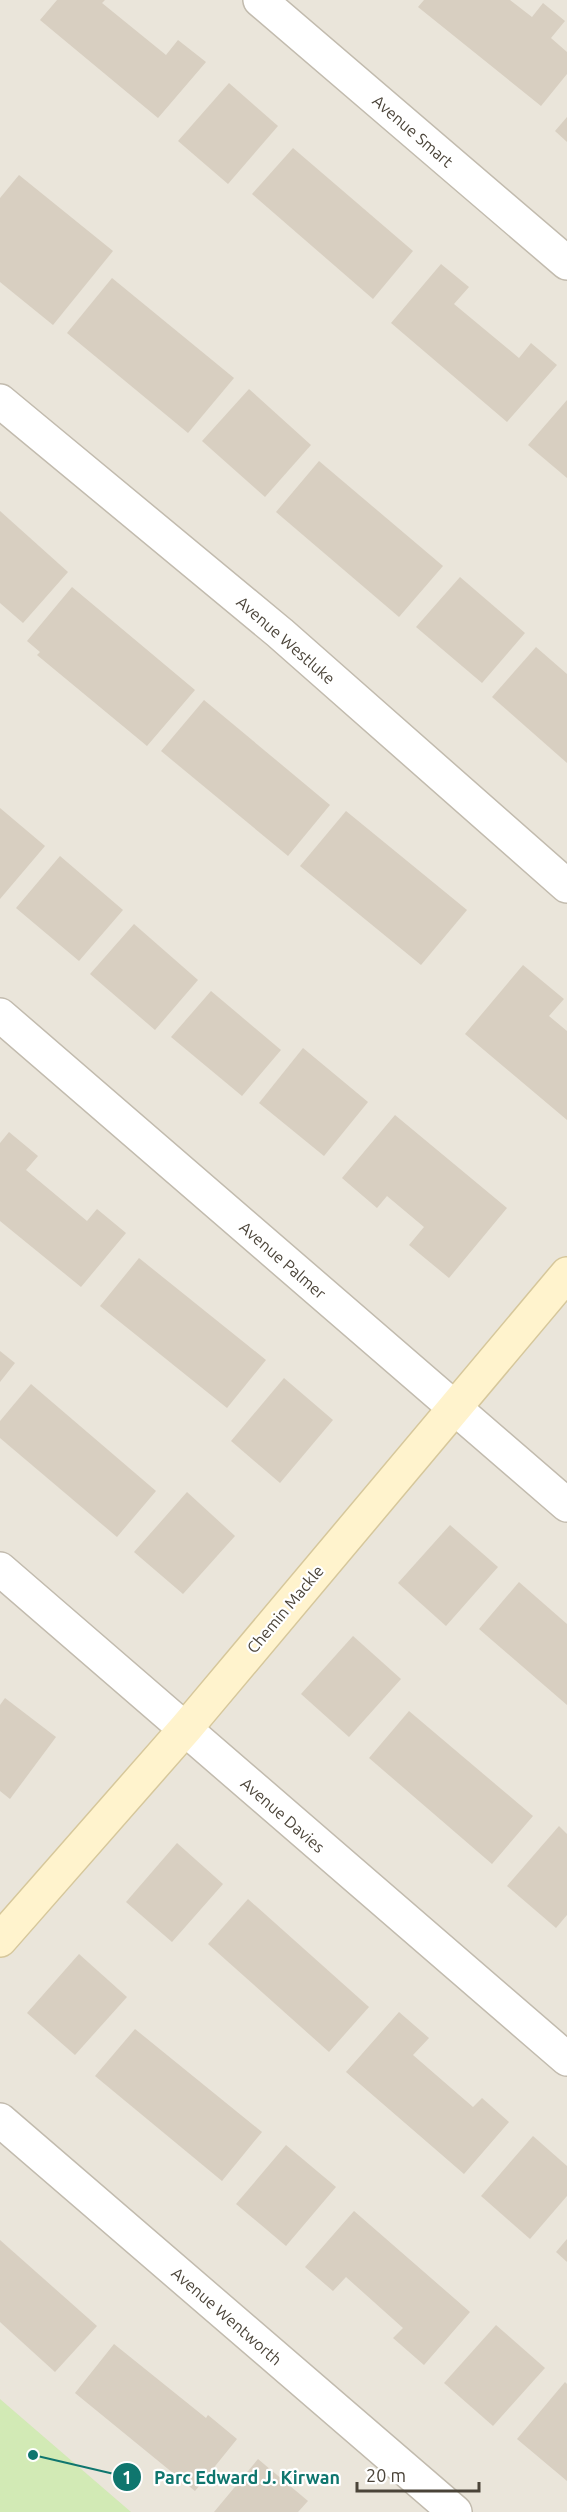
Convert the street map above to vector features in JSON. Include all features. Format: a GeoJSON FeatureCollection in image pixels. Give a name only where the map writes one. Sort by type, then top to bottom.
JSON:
{"type":"FeatureCollection","features":[{"type":"Feature","properties":{"kind":"street","name":"Avenue Smart"},"geometry":{"type":"LineString","coordinates":[[260,0],[567,263]]}},
{"type":"Feature","properties":{"kind":"street","name":"Avenue Westluke"},"geometry":{"type":"LineString","coordinates":[[0,401],[280,633],[567,886]]}},
{"type":"Feature","properties":{"kind":"street","name":"Avenue Palmer"},"geometry":{"type":"LineString","coordinates":[[0,1015],[567,1505]]}},
{"type":"Feature","properties":{"kind":"street","name":"Chemin Mackle"},"geometry":{"type":"LineString","coordinates":[[0,1940],[186,1728],[567,1275]]}},
{"type":"Feature","properties":{"kind":"street","name":"Avenue Davies"},"geometry":{"type":"LineString","coordinates":[[0,1569],[186,1728],[228,1769],[567,2059]]}},
{"type":"Feature","properties":{"kind":"street","name":"Avenue Wentworth"},"geometry":{"type":"LineString","coordinates":[[0,2120],[454,2512]]}},
{"type":"Feature","properties":{"kind":"shaded area"},"geometry":{"type":"Polygon","coordinates":[[[0,0],[567,0],[567,2512],[0,2512],[0,0]]]}},
{"type":"Feature","properties":{"kind":"green space"},"geometry":{"type":"Polygon","coordinates":[[[0,2399],[131,2512],[0,2512],[0,2399]]]}},
{"type":"Feature","properties":{"kind":"building"},"geometry":{"type":"Polygon","coordinates":[[[57,0],[105,0],[102,3],[166,55],[178,40],[206,62],[158,118],[40,20],[57,0]]]}},
{"type":"Feature","properties":{"kind":"building"},"geometry":{"type":"Polygon","coordinates":[[[424,0],[510,0],[532,17],[543,3],[565,21],[551,38],[567,52],[567,74],[541,106],[418,7],[424,0]]]}},
{"type":"Feature","properties":{"kind":"building"},"geometry":{"type":"Polygon","coordinates":[[[229,83],[278,126],[228,184],[178,141],[229,83]]]}},
{"type":"Feature","properties":{"kind":"building"},"geometry":{"type":"Polygon","coordinates":[[[567,117],[567,142],[555,131],[567,117]]]}},
{"type":"Feature","properties":{"kind":"building"},"geometry":{"type":"Polygon","coordinates":[[[293,148],[413,251],[373,299],[252,194],[293,148]]]}},
{"type":"Feature","properties":{"kind":"building"},"geometry":{"type":"Polygon","coordinates":[[[19,175],[113,251],[53,325],[0,282],[0,198],[19,175]]]}},
{"type":"Feature","properties":{"kind":"building"},"geometry":{"type":"Polygon","coordinates":[[[441,264],[469,287],[454,304],[519,358],[531,343],[557,365],[507,422],[391,323],[441,264]]]}},
{"type":"Feature","properties":{"kind":"building"},"geometry":{"type":"Polygon","coordinates":[[[112,278],[234,378],[188,433],[67,333],[112,278]]]}},
{"type":"Feature","properties":{"kind":"building"},"geometry":{"type":"Polygon","coordinates":[[[249,389],[311,445],[265,497],[202,441],[249,389]]]}},
{"type":"Feature","properties":{"kind":"building"},"geometry":{"type":"Polygon","coordinates":[[[567,400],[567,478],[528,445],[567,400]]]}},
{"type":"Feature","properties":{"kind":"building"},"geometry":{"type":"Polygon","coordinates":[[[319,461],[443,566],[399,617],[276,512],[319,461]]]}},
{"type":"Feature","properties":{"kind":"building"},"geometry":{"type":"Polygon","coordinates":[[[0,511],[68,572],[23,623],[0,603],[0,511]]]}},
{"type":"Feature","properties":{"kind":"building"},"geometry":{"type":"Polygon","coordinates":[[[460,577],[525,633],[482,683],[416,627],[460,577]]]}},
{"type":"Feature","properties":{"kind":"building"},"geometry":{"type":"Polygon","coordinates":[[[72,587],[195,690],[147,746],[37,655],[40,652],[27,641],[72,587]]]}},
{"type":"Feature","properties":{"kind":"building"},"geometry":{"type":"Polygon","coordinates":[[[536,647],[567,674],[567,763],[492,697],[536,647]]]}},
{"type":"Feature","properties":{"kind":"building"},"geometry":{"type":"Polygon","coordinates":[[[204,700],[330,805],[288,856],[161,751],[204,700]]]}},
{"type":"Feature","properties":{"kind":"building"},"geometry":{"type":"Polygon","coordinates":[[[0,808],[45,846],[0,899],[0,808]]]}},
{"type":"Feature","properties":{"kind":"building"},"geometry":{"type":"Polygon","coordinates":[[[346,811],[467,910],[421,965],[300,866],[346,811]]]}},
{"type":"Feature","properties":{"kind":"building"},"geometry":{"type":"Polygon","coordinates":[[[60,856],[123,910],[79,961],[16,908],[60,856]]]}},
{"type":"Feature","properties":{"kind":"building"},"geometry":{"type":"Polygon","coordinates":[[[134,924],[198,980],[155,1030],[90,974],[134,924]]]}},
{"type":"Feature","properties":{"kind":"building"},"geometry":{"type":"Polygon","coordinates":[[[523,965],[564,999],[549,1016],[567,1031],[567,1120],[465,1034],[523,965]]]}},
{"type":"Feature","properties":{"kind":"building"},"geometry":{"type":"Polygon","coordinates":[[[211,991],[281,1050],[242,1096],[171,1037],[211,991]]]}},
{"type":"Feature","properties":{"kind":"building"},"geometry":{"type":"Polygon","coordinates":[[[303,1048],[368,1102],[324,1156],[259,1103],[303,1048]]]}},
{"type":"Feature","properties":{"kind":"building"},"geometry":{"type":"Polygon","coordinates":[[[395,1115],[507,1208],[449,1278],[409,1245],[424,1227],[387,1196],[377,1208],[342,1178],[395,1115]]]}},
{"type":"Feature","properties":{"kind":"building"},"geometry":{"type":"Polygon","coordinates":[[[9,1132],[38,1156],[26,1170],[87,1221],[97,1209],[126,1233],[81,1287],[0,1221],[0,1143],[9,1132]]]}},
{"type":"Feature","properties":{"kind":"building"},"geometry":{"type":"Polygon","coordinates":[[[139,1258],[266,1360],[227,1408],[100,1306],[139,1258]]]}},
{"type":"Feature","properties":{"kind":"building"},"geometry":{"type":"Polygon","coordinates":[[[0,1351],[15,1363],[0,1382],[0,1351]]]}},
{"type":"Feature","properties":{"kind":"building"},"geometry":{"type":"Polygon","coordinates":[[[284,1378],[333,1420],[280,1483],[231,1441],[284,1378]]]}},
{"type":"Feature","properties":{"kind":"building"},"geometry":{"type":"Polygon","coordinates":[[[31,1384],[156,1491],[117,1537],[0,1438],[0,1421],[31,1384]]]}},
{"type":"Feature","properties":{"kind":"building"},"geometry":{"type":"Polygon","coordinates":[[[187,1492],[235,1536],[183,1594],[134,1552],[187,1492]]]}},
{"type":"Feature","properties":{"kind":"building"},"geometry":{"type":"Polygon","coordinates":[[[450,1525],[498,1567],[446,1626],[398,1583],[450,1525]]]}},
{"type":"Feature","properties":{"kind":"building"},"geometry":{"type":"Polygon","coordinates":[[[519,1582],[567,1624],[567,1705],[479,1629],[519,1582]]]}},
{"type":"Feature","properties":{"kind":"building"},"geometry":{"type":"Polygon","coordinates":[[[353,1636],[401,1679],[349,1737],[301,1694],[353,1636]]]}},
{"type":"Feature","properties":{"kind":"building"},"geometry":{"type":"Polygon","coordinates":[[[5,1698],[56,1737],[10,1799],[0,1791],[0,1705],[5,1698]]]}},
{"type":"Feature","properties":{"kind":"building"},"geometry":{"type":"Polygon","coordinates":[[[409,1711],[533,1816],[492,1864],[369,1758],[409,1711]]]}},
{"type":"Feature","properties":{"kind":"building"},"geometry":{"type":"Polygon","coordinates":[[[559,1826],[567,1834],[567,1915],[556,1928],[507,1886],[559,1826]]]}},
{"type":"Feature","properties":{"kind":"building"},"geometry":{"type":"Polygon","coordinates":[[[177,1843],[223,1884],[172,1942],[126,1902],[177,1843]]]}},
{"type":"Feature","properties":{"kind":"building"},"geometry":{"type":"Polygon","coordinates":[[[248,1899],[369,2007],[329,2052],[208,1944],[248,1899]]]}},
{"type":"Feature","properties":{"kind":"building"},"geometry":{"type":"Polygon","coordinates":[[[79,1954],[127,1997],[75,2055],[27,2013],[79,1954]]]}},
{"type":"Feature","properties":{"kind":"building"},"geometry":{"type":"Polygon","coordinates":[[[399,2012],[429,2038],[413,2055],[473,2107],[482,2098],[509,2122],[464,2174],[346,2072],[399,2012]]]}},
{"type":"Feature","properties":{"kind":"building"},"geometry":{"type":"Polygon","coordinates":[[[135,2029],[262,2132],[222,2181],[95,2076],[135,2029]]]}},
{"type":"Feature","properties":{"kind":"building"},"geometry":{"type":"Polygon","coordinates":[[[533,2136],[567,2166],[567,2196],[530,2239],[481,2196],[533,2136]]]}},
{"type":"Feature","properties":{"kind":"building"},"geometry":{"type":"Polygon","coordinates":[[[286,2145],[336,2187],[286,2246],[236,2204],[286,2145]]]}},
{"type":"Feature","properties":{"kind":"building"},"geometry":{"type":"Polygon","coordinates":[[[354,2211],[470,2312],[424,2365],[393,2338],[403,2328],[346,2277],[333,2291],[305,2267],[354,2211]]]}},
{"type":"Feature","properties":{"kind":"building"},"geometry":{"type":"Polygon","coordinates":[[[567,2239],[567,2262],[556,2252],[567,2239]]]}},
{"type":"Feature","properties":{"kind":"building"},"geometry":{"type":"Polygon","coordinates":[[[0,2240],[97,2326],[55,2372],[0,2322],[0,2240]]]}},
{"type":"Feature","properties":{"kind":"building"},"geometry":{"type":"Polygon","coordinates":[[[496,2325],[545,2368],[493,2426],[444,2383],[496,2325]]]}},
{"type":"Feature","properties":{"kind":"building"},"geometry":{"type":"Polygon","coordinates":[[[114,2344],[206,2418],[208,2415],[237,2439],[195,2491],[75,2393],[114,2344]]]}},
{"type":"Feature","properties":{"kind":"building"},"geometry":{"type":"Polygon","coordinates":[[[565,2382],[567,2384],[567,2481],[517,2439],[565,2382]]]}},
{"type":"Feature","properties":{"kind":"building"},"geometry":{"type":"Polygon","coordinates":[[[258,2459],[308,2501],[298,2512],[214,2512],[258,2459]]]}},
{"type":"Feature","properties":{"kind":"place","name":"Parc Edward J. Kirwan"},"geometry":{"type":"Point","coordinates":[33,2455]}}]}
